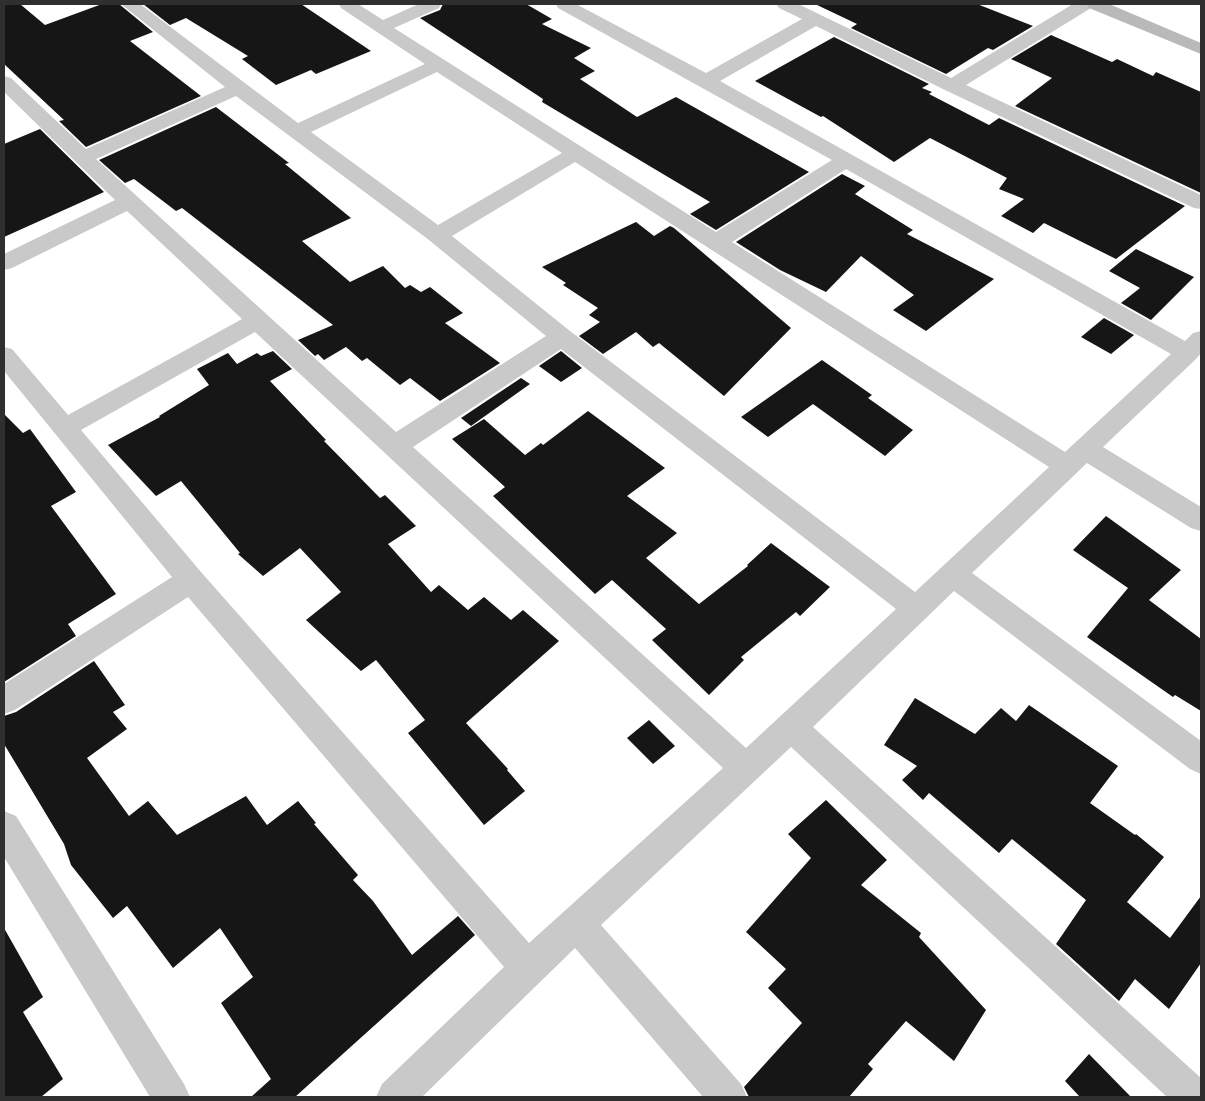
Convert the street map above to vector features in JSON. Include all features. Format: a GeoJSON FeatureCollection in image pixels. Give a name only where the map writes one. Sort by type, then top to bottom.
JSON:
{"type":"FeatureCollection","features":[{"type":"Feature","properties":{"kind":"street"},"geometry":{"type":"LineString","coordinates":[[130,4],[238,88],[437,235],[562,337],[915,608]]}},
{"type":"Feature","properties":{"kind":"street"},"geometry":{"type":"LineString","coordinates":[[347,4],[438,65],[718,241],[1076,457],[1201,520]]}},
{"type":"Feature","properties":{"kind":"street"},"geometry":{"type":"LineString","coordinates":[[382,27],[433,4]]}},
{"type":"Feature","properties":{"kind":"street"},"geometry":{"type":"LineString","coordinates":[[395,1097],[528,968],[746,770],[915,608],[1198,343],[846,160],[564,4]]}},
{"type":"Feature","properties":{"kind":"street"},"geometry":{"type":"LineString","coordinates":[[785,4],[952,86],[1201,203]]}},
{"type":"Feature","properties":{"kind":"street"},"geometry":{"type":"LineString","coordinates":[[952,86],[1085,4]]}},
{"type":"Feature","properties":{"kind":"street"},"geometry":{"type":"LineString","coordinates":[[1095,4],[1201,49]]}},
{"type":"Feature","properties":{"kind":"street"},"geometry":{"type":"LineString","coordinates":[[706,81],[815,19]]}},
{"type":"Feature","properties":{"kind":"street"},"geometry":{"type":"LineString","coordinates":[[298,131],[438,65]]}},
{"type":"Feature","properties":{"kind":"street"},"geometry":{"type":"LineString","coordinates":[[4,82],[128,202],[746,770]]}},
{"type":"Feature","properties":{"kind":"street"},"geometry":{"type":"LineString","coordinates":[[83,158],[238,88]]}},
{"type":"Feature","properties":{"kind":"street"},"geometry":{"type":"LineString","coordinates":[[437,235],[576,153]]}},
{"type":"Feature","properties":{"kind":"street"},"geometry":{"type":"LineString","coordinates":[[718,241],[846,160]]}},
{"type":"Feature","properties":{"kind":"street"},"geometry":{"type":"LineString","coordinates":[[4,263],[128,202]]}},
{"type":"Feature","properties":{"kind":"street"},"geometry":{"type":"LineString","coordinates":[[65,428],[258,320]]}},
{"type":"Feature","properties":{"kind":"street"},"geometry":{"type":"LineString","coordinates":[[395,446],[562,337]]}},
{"type":"Feature","properties":{"kind":"street"},"geometry":{"type":"LineString","coordinates":[[4,355],[191,580],[528,968]]}},
{"type":"Feature","properties":{"kind":"street"},"geometry":{"type":"LineString","coordinates":[[953,574],[1201,759]]}},
{"type":"Feature","properties":{"kind":"street"},"geometry":{"type":"LineString","coordinates":[[4,700],[191,580]]}},
{"type":"Feature","properties":{"kind":"street"},"geometry":{"type":"LineString","coordinates":[[791,727],[1194,1097]]}},
{"type":"Feature","properties":{"kind":"street"},"geometry":{"type":"LineString","coordinates":[[4,827],[171,1097]]}},
{"type":"Feature","properties":{"kind":"street"},"geometry":{"type":"LineString","coordinates":[[577,924],[728,1097]]}},
{"type":"Feature","properties":{"kind":"building"},"geometry":{"type":"Polygon","coordinates":[[[4,4],[20,4],[45,25],[102,4],[119,4],[153,32],[130,41],[201,96],[86,147],[59,121],[64,120],[4,64],[4,4]]]}},
{"type":"Feature","properties":{"kind":"building"},"geometry":{"type":"Polygon","coordinates":[[[143,4],[301,4],[371,51],[316,74],[311,70],[276,85],[242,59],[248,56],[186,18],[170,25],[143,4]]]}},
{"type":"Feature","properties":{"kind":"building"},"geometry":{"type":"Polygon","coordinates":[[[443,4],[526,4],[552,19],[542,24],[591,48],[574,58],[595,71],[580,79],[637,117],[676,97],[809,172],[716,230],[690,214],[710,202],[542,102],[543,99],[420,18],[440,10],[443,4]]]}},
{"type":"Feature","properties":{"kind":"building"},"geometry":{"type":"Polygon","coordinates":[[[815,4],[977,4],[1033,26],[993,50],[988,48],[946,74],[851,28],[857,24],[815,4]]]}},
{"type":"Feature","properties":{"kind":"building"},"geometry":{"type":"Polygon","coordinates":[[[1051,35],[1112,62],[1117,59],[1153,76],[1156,72],[1201,92],[1201,193],[1015,106],[1052,78],[1011,59],[1051,35]]]}},
{"type":"Feature","properties":{"kind":"building"},"geometry":{"type":"Polygon","coordinates":[[[834,37],[929,84],[922,88],[932,92],[929,94],[989,125],[999,118],[1185,206],[1116,259],[1044,223],[1033,233],[1001,216],[1024,199],[999,189],[1007,178],[930,138],[894,162],[823,116],[821,117],[755,81],[834,37]]]}},
{"type":"Feature","properties":{"kind":"building"},"geometry":{"type":"Polygon","coordinates":[[[216,107],[289,163],[285,164],[351,218],[302,241],[350,282],[383,266],[405,288],[410,285],[421,292],[430,287],[463,313],[445,323],[500,363],[440,401],[410,378],[400,385],[367,358],[362,361],[346,347],[324,360],[318,354],[315,356],[298,340],[333,325],[182,208],[176,211],[134,179],[125,183],[99,160],[216,107]]]}},
{"type":"Feature","properties":{"kind":"building"},"geometry":{"type":"Polygon","coordinates":[[[40,129],[104,192],[4,237],[4,144],[40,129]]]}},
{"type":"Feature","properties":{"kind":"building"},"geometry":{"type":"Polygon","coordinates":[[[842,174],[865,186],[855,194],[913,230],[907,234],[994,279],[926,331],[893,310],[914,295],[861,256],[826,292],[780,270],[736,242],[842,174]]]}},
{"type":"Feature","properties":{"kind":"building"},"geometry":{"type":"Polygon","coordinates":[[[636,222],[654,236],[670,226],[674,228],[791,328],[724,396],[659,343],[653,347],[636,332],[603,354],[579,336],[600,322],[589,315],[598,308],[563,285],[566,283],[542,267],[636,222]]]}},
{"type":"Feature","properties":{"kind":"building"},"geometry":{"type":"Polygon","coordinates":[[[1136,249],[1194,277],[1151,320],[1121,303],[1140,288],[1109,271],[1136,249]]]}},
{"type":"Feature","properties":{"kind":"building"},"geometry":{"type":"Polygon","coordinates":[[[1104,318],[1134,335],[1111,354],[1081,337],[1104,318]]]}},
{"type":"Feature","properties":{"kind":"building"},"geometry":{"type":"Polygon","coordinates":[[[273,351],[292,369],[270,381],[326,440],[324,441],[380,498],[385,495],[416,526],[388,544],[431,592],[439,585],[468,610],[484,597],[511,620],[523,610],[559,641],[466,723],[508,769],[525,791],[484,825],[408,733],[425,720],[376,660],[361,671],[306,620],[341,592],[300,548],[263,576],[238,554],[240,553],[181,481],[156,496],[108,445],[160,417],[209,385],[197,369],[228,353],[237,364],[257,353],[261,356],[273,351]]]}},
{"type":"Feature","properties":{"kind":"building"},"geometry":{"type":"Polygon","coordinates":[[[561,351],[582,368],[561,382],[539,366],[561,351]]]}},
{"type":"Feature","properties":{"kind":"building"},"geometry":{"type":"Polygon","coordinates":[[[822,360],[872,395],[868,398],[913,430],[885,456],[813,404],[768,437],[741,417],[822,360]]]}},
{"type":"Feature","properties":{"kind":"building"},"geometry":{"type":"Polygon","coordinates":[[[521,378],[530,384],[471,426],[461,418],[521,378]]]}},
{"type":"Feature","properties":{"kind":"building"},"geometry":{"type":"Polygon","coordinates":[[[588,411],[665,468],[627,496],[677,533],[646,558],[699,604],[748,566],[771,543],[830,587],[800,616],[796,612],[741,657],[744,660],[709,695],[652,640],[666,629],[612,580],[595,594],[493,496],[505,487],[452,439],[484,419],[525,455],[541,443],[543,445],[588,411]]]}},
{"type":"Feature","properties":{"kind":"building"},"geometry":{"type":"Polygon","coordinates":[[[4,414],[23,433],[30,429],[76,492],[51,506],[116,594],[68,624],[76,636],[4,682],[4,414]]]}},
{"type":"Feature","properties":{"kind":"building"},"geometry":{"type":"Polygon","coordinates":[[[1106,516],[1181,570],[1149,600],[1201,639],[1201,711],[1175,695],[1173,697],[1087,637],[1128,588],[1073,550],[1106,516]]]}},
{"type":"Feature","properties":{"kind":"building"},"geometry":{"type":"Polygon","coordinates":[[[94,661],[125,705],[113,712],[127,729],[87,758],[129,816],[148,801],[177,835],[246,796],[267,825],[298,801],[316,823],[314,824],[358,875],[353,880],[373,901],[412,955],[458,916],[475,935],[295,1097],[251,1097],[271,1079],[221,1003],[253,977],[220,928],[173,968],[127,906],[113,918],[71,865],[64,844],[4,744],[4,716],[16,712],[94,661]]]}},
{"type":"Feature","properties":{"kind":"building"},"geometry":{"type":"Polygon","coordinates":[[[915,698],[975,734],[1001,708],[1016,721],[1029,705],[1118,766],[1090,803],[1136,834],[1164,857],[1127,902],[1170,938],[1201,896],[1201,963],[1169,1009],[1135,979],[1119,1001],[1056,944],[1086,900],[1012,839],[999,853],[929,793],[923,800],[902,780],[917,766],[884,745],[915,698]]]}},
{"type":"Feature","properties":{"kind":"building"},"geometry":{"type":"Polygon","coordinates":[[[649,720],[675,746],[653,764],[627,738],[649,720]]]}},
{"type":"Feature","properties":{"kind":"building"},"geometry":{"type":"Polygon","coordinates":[[[826,800],[887,860],[861,885],[921,933],[919,937],[986,1010],[954,1061],[906,1021],[868,1064],[873,1069],[849,1097],[749,1097],[744,1087],[802,1023],[768,988],[786,969],[746,932],[811,858],[788,834],[826,800]]]}},
{"type":"Feature","properties":{"kind":"building"},"geometry":{"type":"Polygon","coordinates":[[[4,928],[43,997],[23,1012],[63,1079],[41,1097],[4,1097],[4,928]]]}},
{"type":"Feature","properties":{"kind":"building"},"geometry":{"type":"Polygon","coordinates":[[[1089,1054],[1131,1097],[1080,1097],[1065,1081],[1089,1054]]]}}]}
